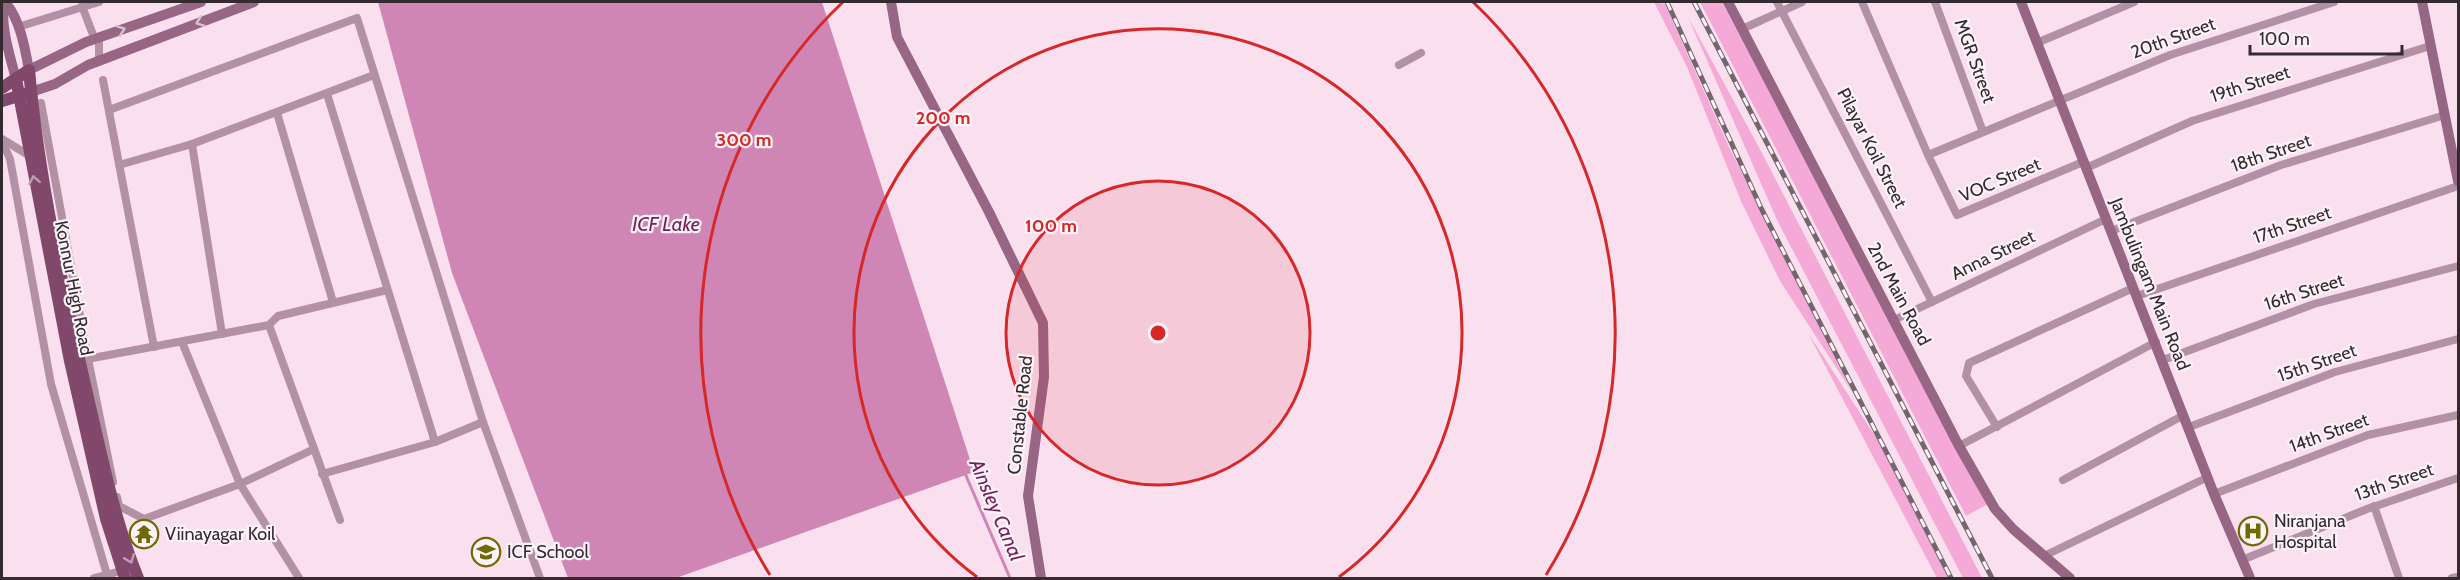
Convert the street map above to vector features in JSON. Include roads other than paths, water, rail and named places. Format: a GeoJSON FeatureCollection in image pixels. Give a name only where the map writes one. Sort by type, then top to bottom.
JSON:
{"type":"FeatureCollection","features":[{"type":"Feature","properties":{"kind":"main road"},"geometry":{"type":"LineString","coordinates":[[2,88],[29,70],[54,233],[79,360],[121,537],[138,579]]}},
{"type":"Feature","properties":{"kind":"main road","name":"Konnur High Road"},"geometry":{"type":"LineString","coordinates":[[16,79],[30,156],[79,360],[106,519],[123,575]]}},
{"type":"Feature","properties":{"kind":"main road"},"geometry":{"type":"LineString","coordinates":[[2,101],[31,92]]}},
{"type":"Feature","properties":{"kind":"street","name":"Konnur High Road"},"geometry":{"type":"LineString","coordinates":[[4,2],[18,27],[29,70]]}},
{"type":"Feature","properties":{"kind":"street","name":"Konnur High Road"},"geometry":{"type":"LineString","coordinates":[[4,2],[5,28],[16,79]]}},
{"type":"Feature","properties":{"kind":"street"},"geometry":{"type":"LineString","coordinates":[[18,27],[99,2]]}},
{"type":"Feature","properties":{"kind":"street"},"geometry":{"type":"LineString","coordinates":[[29,70],[178,5],[201,2]]}},
{"type":"Feature","properties":{"kind":"street"},"geometry":{"type":"LineString","coordinates":[[31,92],[55,84],[99,61],[254,2]]}},
{"type":"Feature","properties":{"kind":"street","name":"Constable Road"},"geometry":{"type":"LineString","coordinates":[[891,2],[897,37],[989,212],[1043,323],[1044,377],[1028,496],[1041,579]]}},
{"type":"Feature","properties":{"kind":"street","name":"2nd Main Road"},"geometry":{"type":"LineString","coordinates":[[1728,2],[1959,446],[1995,509],[2013,529],[2046,555],[2070,579]]}},
{"type":"Feature","properties":{"kind":"street"},"geometry":{"type":"LineString","coordinates":[[1742,29],[1779,6],[1802,2]]}},
{"type":"Feature","properties":{"kind":"street"},"geometry":{"type":"LineString","coordinates":[[1862,2],[1928,155]]}},
{"type":"Feature","properties":{"kind":"street","name":"MGR Street"},"geometry":{"type":"LineString","coordinates":[[1935,2],[1983,132]]}},
{"type":"Feature","properties":{"kind":"street","name":"Jambulingam Main Road"},"geometry":{"type":"LineString","coordinates":[[2021,2],[2214,494],[2250,579]]}},
{"type":"Feature","properties":{"kind":"street"},"geometry":{"type":"LineString","coordinates":[[2038,42],[2134,2]]}},
{"type":"Feature","properties":{"kind":"street","name":"20th Street"},"geometry":{"type":"LineString","coordinates":[[1928,155],[2061,102],[2170,55],[2334,2]]}},
{"type":"Feature","properties":{"kind":"street"},"geometry":{"type":"LineString","coordinates":[[2422,2],[2458,175]]}},
{"type":"Feature","properties":{"kind":"street"},"geometry":{"type":"LineString","coordinates":[[82,6],[97,39],[99,61]]}},
{"type":"Feature","properties":{"kind":"street","name":"Pilayar Koil Street"},"geometry":{"type":"LineString","coordinates":[[1779,6],[1932,302]]}},
{"type":"Feature","properties":{"kind":"street"},"geometry":{"type":"LineString","coordinates":[[109,110],[357,18],[483,422],[540,579]]}},
{"type":"Feature","properties":{"kind":"street","name":"19th Street"},"geometry":{"type":"LineString","coordinates":[[2085,165],[2192,121],[2430,46]]}},
{"type":"Feature","properties":{"kind":"street"},"geometry":{"type":"LineString","coordinates":[[1399,64],[1420,53]]}},
{"type":"Feature","properties":{"kind":"street"},"geometry":{"type":"LineString","coordinates":[[118,165],[192,144],[374,75]]}},
{"type":"Feature","properties":{"kind":"street"},"geometry":{"type":"LineString","coordinates":[[103,80],[154,347]]}},
{"type":"Feature","properties":{"kind":"street"},"geometry":{"type":"LineString","coordinates":[[327,94],[435,442]]}},
{"type":"Feature","properties":{"kind":"street"},"geometry":{"type":"LineString","coordinates":[[41,103],[79,360],[119,506],[144,519],[240,484],[313,449]]}},
{"type":"Feature","properties":{"kind":"street"},"geometry":{"type":"LineString","coordinates":[[277,112],[333,302]]}},
{"type":"Feature","properties":{"kind":"street","name":"18th Street"},"geometry":{"type":"LineString","coordinates":[[2111,231],[2281,165],[2445,115]]}},
{"type":"Feature","properties":{"kind":"street"},"geometry":{"type":"LineString","coordinates":[[2,140],[30,156]]}},
{"type":"Feature","properties":{"kind":"street"},"geometry":{"type":"LineString","coordinates":[[2,140],[10,159],[51,384],[108,577]]}},
{"type":"Feature","properties":{"kind":"street"},"geometry":{"type":"LineString","coordinates":[[192,144],[222,334]]}},
{"type":"Feature","properties":{"kind":"street","name":"VOC Street"},"geometry":{"type":"LineString","coordinates":[[1928,155],[1959,215],[2085,165]]}},
{"type":"Feature","properties":{"kind":"street","name":"17th Street"},"geometry":{"type":"LineString","coordinates":[[1997,427],[1966,376],[1969,363],[2135,292],[2458,186]]}},
{"type":"Feature","properties":{"kind":"street","name":"Anna Street"},"geometry":{"type":"LineString","coordinates":[[1894,320],[2106,219]]}},
{"type":"Feature","properties":{"kind":"street","name":"16th Street"},"geometry":{"type":"LineString","coordinates":[[2163,360],[2314,304],[2458,266]]}},
{"type":"Feature","properties":{"kind":"street"},"geometry":{"type":"LineString","coordinates":[[79,360],[269,325],[278,316],[387,290]]}},
{"type":"Feature","properties":{"kind":"street"},"geometry":{"type":"LineString","coordinates":[[269,325],[340,520]]}},
{"type":"Feature","properties":{"kind":"street","name":"15th Street"},"geometry":{"type":"LineString","coordinates":[[2189,427],[2335,372],[2458,339]]}},
{"type":"Feature","properties":{"kind":"street"},"geometry":{"type":"LineString","coordinates":[[182,342],[240,484],[299,579]]}},
{"type":"Feature","properties":{"kind":"street"},"geometry":{"type":"LineString","coordinates":[[1959,446],[2156,342]]}},
{"type":"Feature","properties":{"kind":"street"},"geometry":{"type":"LineString","coordinates":[[2063,480],[2184,415]]}},
{"type":"Feature","properties":{"kind":"street","name":"14th Street"},"geometry":{"type":"LineString","coordinates":[[2214,494],[2368,435],[2458,415]]}},
{"type":"Feature","properties":{"kind":"street"},"geometry":{"type":"LineString","coordinates":[[322,474],[435,442],[483,422]]}},
{"type":"Feature","properties":{"kind":"street"},"geometry":{"type":"LineString","coordinates":[[2046,555],[2208,477]]}},
{"type":"Feature","properties":{"kind":"street","name":"13th Street"},"geometry":{"type":"LineString","coordinates":[[2242,560],[2374,506],[2458,478]]}},
{"type":"Feature","properties":{"kind":"street"},"geometry":{"type":"LineString","coordinates":[[2374,506],[2399,579]]}},
{"type":"Feature","properties":{"kind":"street"},"geometry":{"type":"LineString","coordinates":[[94,579],[123,575]]}},
{"type":"Feature","properties":{"kind":"street"},"geometry":{"type":"LineString","coordinates":[[2452,579],[2458,577]]}},
{"type":"Feature","properties":{"kind":"water","name":"ICF Lake"},"geometry":{"type":"Polygon","coordinates":[[[378,2],[822,2],[974,472],[676,578],[568,578],[452,273],[378,2]]]}},
{"type":"Feature","properties":{"kind":"waterway","name":"Ainsley Canal"},"geometry":{"type":"LineString","coordinates":[[964,471],[1010,578]]}},
{"type":"Feature","properties":{"kind":"railway"},"geometry":{"type":"LineString","coordinates":[[1667,2],[1762,210],[1951,578]]}},
{"type":"Feature","properties":{"kind":"railway"},"geometry":{"type":"LineString","coordinates":[[1694,2],[1992,578]]}},
{"type":"Feature","properties":{"kind":"place","name":"Niranjana Hospital"},"geometry":{"type":"Point","coordinates":[2253,531]}},
{"type":"Feature","properties":{"kind":"place","name":"Viinayagar Koil"},"geometry":{"type":"Point","coordinates":[144,534]}},
{"type":"Feature","properties":{"kind":"place","name":"ICF School"},"geometry":{"type":"Point","coordinates":[486,552]}}]}
